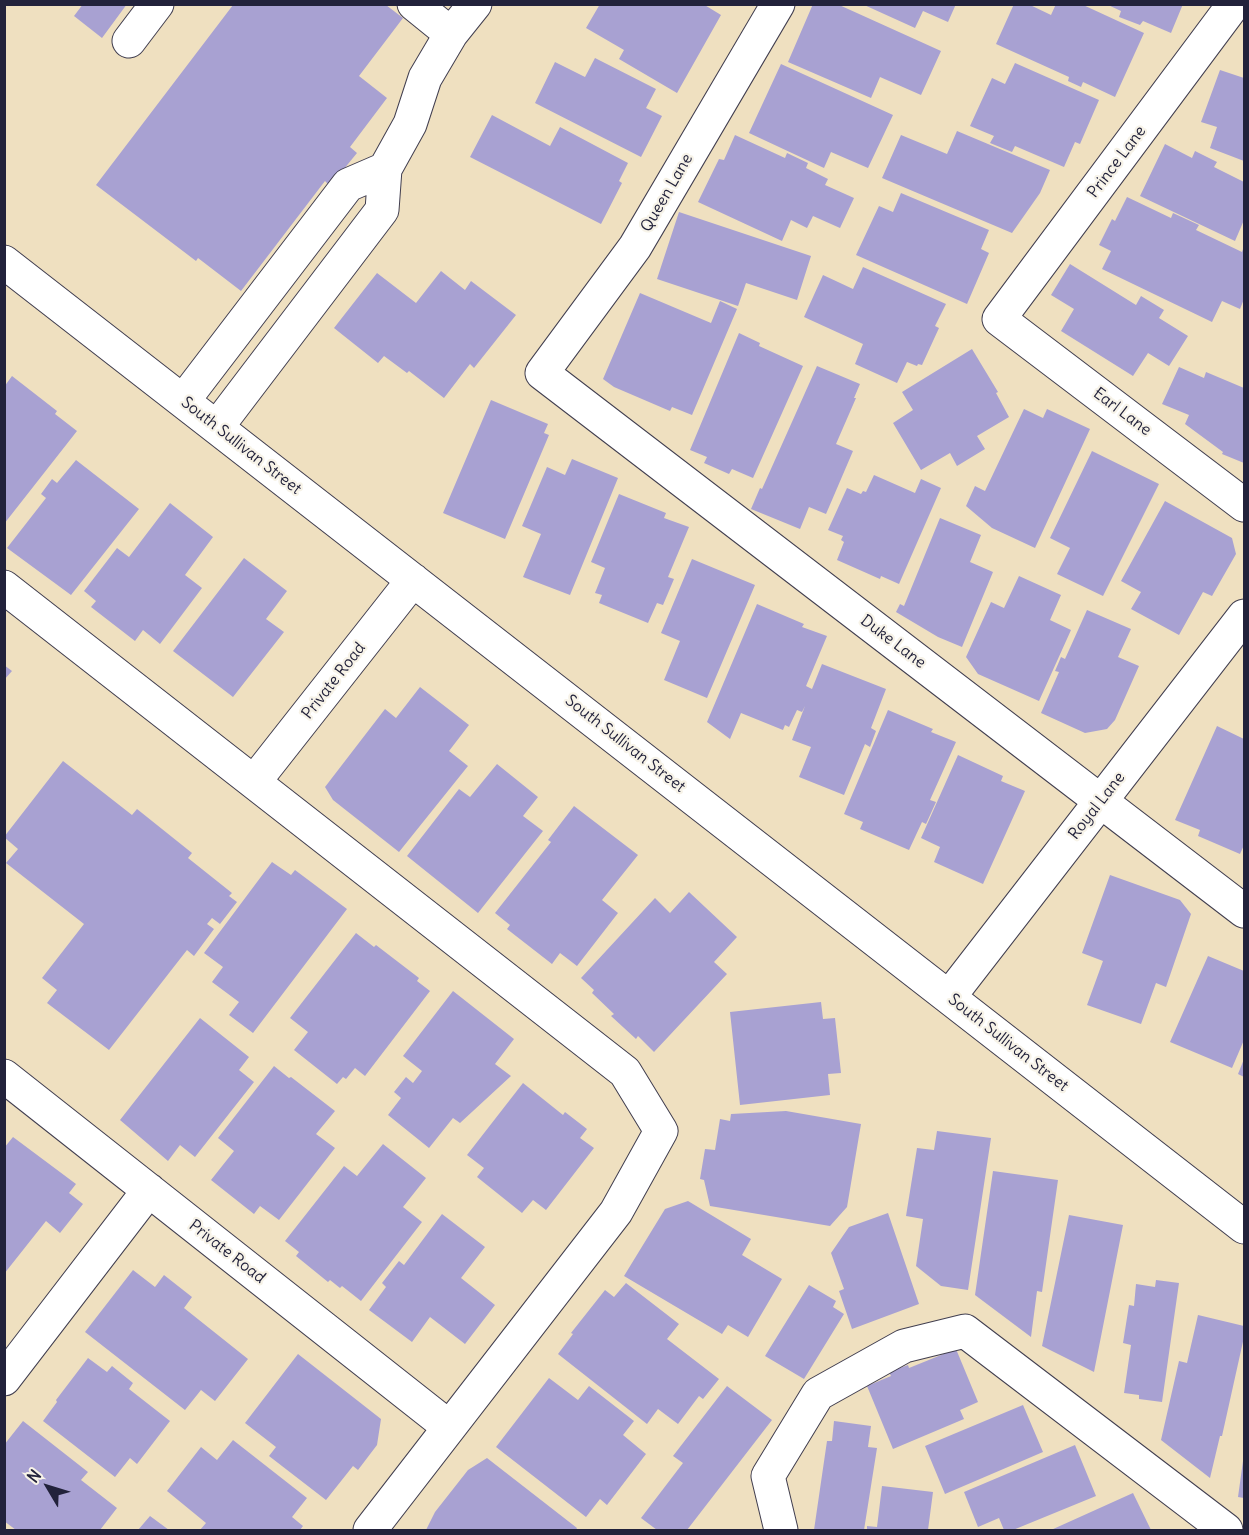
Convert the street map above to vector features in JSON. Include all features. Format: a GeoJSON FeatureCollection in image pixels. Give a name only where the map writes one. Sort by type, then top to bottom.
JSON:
{"type":"FeatureCollection","features":[{"type":"Feature","properties":{"kind":"street"},"geometry":{"type":"LineString","coordinates":[[129,41],[157,4]]}},
{"type":"Feature","properties":{"kind":"street"},"geometry":{"type":"LineString","coordinates":[[414,4],[451,34]]}},
{"type":"Feature","properties":{"kind":"street"},"geometry":{"type":"LineString","coordinates":[[217,427],[382,210],[385,169],[410,124],[425,78],[451,34],[475,4]]}},
{"type":"Feature","properties":{"kind":"street","name":"Queen Lane"},"geometry":{"type":"LineString","coordinates":[[542,373],[635,247],[778,4]]}},
{"type":"Feature","properties":{"kind":"street","name":"Prince Lane"},"geometry":{"type":"LineString","coordinates":[[999,319],[1234,4]]}},
{"type":"Feature","properties":{"kind":"street"},"geometry":{"type":"LineString","coordinates":[[183,401],[348,185],[385,169]]}},
{"type":"Feature","properties":{"kind":"street","name":"South Sullivan Street"},"geometry":{"type":"LineString","coordinates":[[4,262],[1245,1227]]}},
{"type":"Feature","properties":{"kind":"street","name":"Earl Lane"},"geometry":{"type":"LineString","coordinates":[[999,319],[1245,505]]}},
{"type":"Feature","properties":{"kind":"street","name":"Duke Lane"},"geometry":{"type":"LineString","coordinates":[[542,373],[1245,911]]}},
{"type":"Feature","properties":{"kind":"street","name":"Private Road"},"geometry":{"type":"LineString","coordinates":[[254,782],[413,580]]}},
{"type":"Feature","properties":{"kind":"street"},"geometry":{"type":"LineString","coordinates":[[4,587],[625,1072],[661,1131],[616,1212],[370,1530]]}},
{"type":"Feature","properties":{"kind":"street","name":"Royal Lane"},"geometry":{"type":"LineString","coordinates":[[949,997],[1245,616]]}},
{"type":"Feature","properties":{"kind":"street","name":"Private Road"},"geometry":{"type":"LineString","coordinates":[[4,1076],[449,1427]]}},
{"type":"Feature","properties":{"kind":"street"},"geometry":{"type":"LineString","coordinates":[[4,1379],[149,1190]]}},
{"type":"Feature","properties":{"kind":"street"},"geometry":{"type":"LineString","coordinates":[[781,1530],[768,1476],[818,1394],[904,1346],[965,1331],[1226,1530]]}},
{"type":"Feature","properties":{"kind":"building"},"geometry":{"type":"Polygon","coordinates":[[[83,4],[127,4],[102,38],[74,16],[83,4]]]}},
{"type":"Feature","properties":{"kind":"building"},"geometry":{"type":"Polygon","coordinates":[[[600,4],[703,4],[721,15],[677,93],[619,59],[624,50],[586,28],[600,4]]]}},
{"type":"Feature","properties":{"kind":"building"},"geometry":{"type":"Polygon","coordinates":[[[813,4],[837,4],[941,51],[921,95],[880,77],[871,98],[788,62],[813,4]]]}},
{"type":"Feature","properties":{"kind":"building"},"geometry":{"type":"Polygon","coordinates":[[[862,4],[956,4],[948,22],[923,11],[915,28],[862,4]]]}},
{"type":"Feature","properties":{"kind":"building"},"geometry":{"type":"Polygon","coordinates":[[[1014,4],[1028,4],[1051,15],[1056,4],[1081,4],[1144,33],[1115,97],[1083,82],[1081,87],[1068,81],[1069,77],[996,44],[1014,4]]]}},
{"type":"Feature","properties":{"kind":"building"},"geometry":{"type":"Polygon","coordinates":[[[1106,4],[1183,4],[1171,33],[1143,21],[1140,25],[1119,17],[1121,11],[1106,4]]]}},
{"type":"Feature","properties":{"kind":"building"},"geometry":{"type":"Polygon","coordinates":[[[233,5],[386,5],[403,18],[359,76],[387,98],[350,147],[357,153],[330,186],[325,181],[241,291],[198,258],[196,261],[96,185],[233,5]]]}},
{"type":"Feature","properties":{"kind":"building"},"geometry":{"type":"Polygon","coordinates":[[[595,58],[656,89],[646,108],[662,116],[641,157],[535,103],[555,62],[585,77],[595,58]]]}},
{"type":"Feature","properties":{"kind":"building"},"geometry":{"type":"Polygon","coordinates":[[[1015,63],[1099,100],[1080,144],[1075,142],[1064,167],[1015,146],[1012,152],[990,143],[994,136],[970,126],[992,78],[1005,84],[1015,63]]]}},
{"type":"Feature","properties":{"kind":"building"},"geometry":{"type":"Polygon","coordinates":[[[781,64],[893,115],[868,168],[831,152],[824,168],[749,133],[781,64]]]}},
{"type":"Feature","properties":{"kind":"building"},"geometry":{"type":"Polygon","coordinates":[[[1220,70],[1244,78],[1244,161],[1210,148],[1217,127],[1201,122],[1220,70]]]}},
{"type":"Feature","properties":{"kind":"building"},"geometry":{"type":"Polygon","coordinates":[[[492,115],[550,146],[560,127],[628,163],[619,181],[622,183],[601,224],[470,157],[492,115]]]}},
{"type":"Feature","properties":{"kind":"building"},"geometry":{"type":"Polygon","coordinates":[[[957,131],[1050,170],[1040,193],[1012,233],[882,178],[901,135],[947,154],[957,131]]]}},
{"type":"Feature","properties":{"kind":"building"},"geometry":{"type":"Polygon","coordinates":[[[735,135],[785,158],[787,153],[808,163],[806,168],[828,179],[825,185],[854,198],[840,228],[813,216],[807,228],[791,220],[782,241],[698,202],[719,159],[724,160],[735,135]]]}},
{"type":"Feature","properties":{"kind":"building"},"geometry":{"type":"Polygon","coordinates":[[[1165,144],[1192,158],[1195,151],[1217,162],[1214,167],[1244,182],[1244,220],[1235,241],[1140,196],[1165,144]]]}},
{"type":"Feature","properties":{"kind":"building"},"geometry":{"type":"Polygon","coordinates":[[[901,193],[989,230],[981,249],[989,253],[967,304],[856,255],[879,206],[893,212],[901,193]]]}},
{"type":"Feature","properties":{"kind":"building"},"geometry":{"type":"Polygon","coordinates":[[[1127,197],[1171,218],[1173,213],[1199,225],[1196,230],[1242,252],[1244,246],[1244,299],[1240,309],[1222,301],[1212,322],[1102,269],[1111,251],[1099,245],[1112,219],[1115,221],[1127,197]]]}},
{"type":"Feature","properties":{"kind":"building"},"geometry":{"type":"Polygon","coordinates":[[[679,212],[811,256],[797,300],[746,283],[738,306],[657,279],[679,212]]]}},
{"type":"Feature","properties":{"kind":"building"},"geometry":{"type":"Polygon","coordinates":[[[1070,264],[1136,305],[1141,296],[1164,310],[1159,318],[1188,336],[1169,366],[1148,353],[1133,376],[1061,331],[1074,309],[1051,295],[1070,264]]]}},
{"type":"Feature","properties":{"kind":"building"},"geometry":{"type":"Polygon","coordinates":[[[863,267],[946,304],[935,326],[939,328],[922,365],[917,366],[907,362],[897,383],[855,364],[863,344],[804,317],[823,275],[853,289],[863,267]]]}},
{"type":"Feature","properties":{"kind":"building"},"geometry":{"type":"Polygon","coordinates":[[[441,271],[465,290],[471,281],[516,315],[474,368],[470,364],[444,398],[409,371],[407,373],[384,356],[378,363],[334,328],[377,273],[416,303],[441,271]]]}},
{"type":"Feature","properties":{"kind":"building"},"geometry":{"type":"Polygon","coordinates":[[[640,293],[711,323],[720,301],[737,309],[692,415],[672,407],[670,411],[614,387],[603,379],[640,293]]]}},
{"type":"Feature","properties":{"kind":"building"},"geometry":{"type":"Polygon","coordinates":[[[739,333],[760,343],[759,346],[803,366],[753,478],[732,469],[729,474],[704,463],[707,457],[690,450],[739,333]]]}},
{"type":"Feature","properties":{"kind":"building"},"geometry":{"type":"Polygon","coordinates":[[[972,349],[998,392],[996,393],[1009,417],[977,436],[985,449],[957,466],[950,453],[921,470],[893,423],[913,410],[902,392],[972,349]]]}},
{"type":"Feature","properties":{"kind":"building"},"geometry":{"type":"Polygon","coordinates":[[[817,366],[860,384],[836,444],[853,451],[826,514],[809,507],[800,529],[751,509],[817,366]]]}},
{"type":"Feature","properties":{"kind":"building"},"geometry":{"type":"Polygon","coordinates":[[[1179,367],[1204,378],[1206,372],[1244,388],[1244,463],[1222,454],[1223,452],[1185,424],[1189,415],[1162,404],[1179,367]]]}},
{"type":"Feature","properties":{"kind":"building"},"geometry":{"type":"Polygon","coordinates":[[[12,376],[57,411],[55,414],[77,431],[4,524],[4,387],[12,376]]]}},
{"type":"Feature","properties":{"kind":"building"},"geometry":{"type":"Polygon","coordinates":[[[491,400],[548,424],[544,433],[549,435],[505,539],[443,513],[491,400]]]}},
{"type":"Feature","properties":{"kind":"building"},"geometry":{"type":"Polygon","coordinates":[[[1024,409],[1043,418],[1047,409],[1090,429],[1035,548],[992,528],[966,506],[975,486],[985,491],[1024,409]]]}},
{"type":"Feature","properties":{"kind":"building"},"geometry":{"type":"Polygon","coordinates":[[[1092,451],[1159,484],[1103,596],[1057,574],[1070,548],[1050,538],[1092,451]]]}},
{"type":"Feature","properties":{"kind":"building"},"geometry":{"type":"Polygon","coordinates":[[[572,459],[618,478],[570,595],[523,577],[541,534],[522,526],[547,467],[565,475],[572,459]]]}},
{"type":"Feature","properties":{"kind":"building"},"geometry":{"type":"Polygon","coordinates":[[[76,460],[139,509],[71,595],[7,548],[46,498],[41,494],[52,479],[57,483],[76,460]]]}},
{"type":"Feature","properties":{"kind":"building"},"geometry":{"type":"Polygon","coordinates":[[[874,475],[915,493],[921,479],[941,488],[899,584],[881,576],[880,579],[837,560],[844,542],[841,540],[843,536],[828,530],[847,488],[861,494],[863,491],[866,492],[874,475]]]}},
{"type":"Feature","properties":{"kind":"building"},"geometry":{"type":"Polygon","coordinates":[[[619,494],[666,513],[664,518],[689,527],[668,577],[674,579],[663,605],[657,603],[648,623],[599,603],[602,595],[595,593],[605,568],[591,562],[619,494]]]}},
{"type":"Feature","properties":{"kind":"building"},"geometry":{"type":"Polygon","coordinates":[[[1165,501],[1232,538],[1236,554],[1212,596],[1203,592],[1179,635],[1131,609],[1141,592],[1121,581],[1165,501]]]}},
{"type":"Feature","properties":{"kind":"building"},"geometry":{"type":"Polygon","coordinates":[[[170,503],[213,537],[185,575],[202,588],[160,644],[143,630],[135,641],[91,607],[96,601],[84,591],[117,548],[129,557],[170,503]]]}},
{"type":"Feature","properties":{"kind":"building"},"geometry":{"type":"Polygon","coordinates":[[[940,518],[981,535],[970,562],[993,572],[962,647],[938,637],[896,612],[900,604],[904,606],[940,518]]]}},
{"type":"Feature","properties":{"kind":"building"},"geometry":{"type":"Polygon","coordinates":[[[244,558],[287,591],[266,619],[284,632],[233,697],[173,651],[244,558]]]}},
{"type":"Feature","properties":{"kind":"building"},"geometry":{"type":"Polygon","coordinates":[[[692,559],[755,585],[707,698],[664,680],[680,641],[661,633],[692,559]]]}},
{"type":"Feature","properties":{"kind":"building"},"geometry":{"type":"Polygon","coordinates":[[[1019,576],[1061,595],[1050,620],[1071,630],[1039,701],[978,674],[966,657],[991,602],[1004,608],[1019,576]]]}},
{"type":"Feature","properties":{"kind":"building"},"geometry":{"type":"Polygon","coordinates":[[[757,604],[804,624],[802,627],[827,636],[806,686],[812,689],[822,664],[886,689],[871,728],[876,731],[870,747],[865,744],[844,795],[799,777],[811,747],[792,740],[805,706],[802,712],[797,710],[789,727],[785,725],[783,730],[741,713],[730,739],[707,722],[757,604]]]}},
{"type":"Feature","properties":{"kind":"building"},"geometry":{"type":"Polygon","coordinates":[[[1087,610],[1131,629],[1118,657],[1139,666],[1115,720],[1107,729],[1085,733],[1041,713],[1059,672],[1055,671],[1061,657],[1065,659],[1087,610]]]}},
{"type":"Feature","properties":{"kind":"building"},"geometry":{"type":"Polygon","coordinates":[[[4,665],[12,671],[4,680],[4,665]]]}},
{"type":"Feature","properties":{"kind":"building"},"geometry":{"type":"Polygon","coordinates":[[[420,687],[469,725],[449,751],[468,766],[399,852],[333,800],[325,787],[385,709],[396,718],[420,687]]]}},
{"type":"Feature","properties":{"kind":"building"},"geometry":{"type":"Polygon","coordinates":[[[888,710],[933,729],[931,732],[956,742],[930,800],[936,802],[926,824],[922,822],[909,850],[860,829],[863,822],[844,814],[888,710]]]}},
{"type":"Feature","properties":{"kind":"building"},"geometry":{"type":"Polygon","coordinates":[[[1217,726],[1244,739],[1244,845],[1240,854],[1198,836],[1200,830],[1175,820],[1217,726]]]}},
{"type":"Feature","properties":{"kind":"building"},"geometry":{"type":"Polygon","coordinates":[[[958,755],[1003,776],[1001,781],[1025,791],[983,884],[934,862],[940,847],[921,838],[958,755]]]}},
{"type":"Feature","properties":{"kind":"building"},"geometry":{"type":"Polygon","coordinates":[[[63,761],[132,815],[137,809],[192,853],[188,858],[232,893],[229,896],[237,902],[220,924],[212,918],[207,924],[214,929],[194,956],[187,950],[109,1050],[47,1003],[57,990],[42,978],[84,924],[6,863],[18,849],[4,837],[63,761]]]}},
{"type":"Feature","properties":{"kind":"building"},"geometry":{"type":"Polygon","coordinates":[[[497,764],[538,797],[523,816],[543,831],[478,913],[407,856],[459,789],[470,797],[497,764]]]}},
{"type":"Feature","properties":{"kind":"building"},"geometry":{"type":"Polygon","coordinates":[[[574,806],[638,855],[602,900],[618,913],[577,966],[560,953],[552,964],[507,929],[510,925],[495,913],[551,842],[548,840],[574,806]]]}},
{"type":"Feature","properties":{"kind":"building"},"geometry":{"type":"Polygon","coordinates":[[[272,862],[291,875],[295,870],[347,909],[253,1033],[229,1015],[239,1002],[212,982],[223,967],[204,953],[272,862]]]}},
{"type":"Feature","properties":{"kind":"building"},"geometry":{"type":"Polygon","coordinates":[[[1110,875],[1180,900],[1191,914],[1166,987],[1156,983],[1141,1024],[1087,1005],[1103,961],[1082,953],[1110,875]]]}},
{"type":"Feature","properties":{"kind":"building"},"geometry":{"type":"Polygon","coordinates":[[[689,892],[737,937],[714,962],[727,974],[654,1052],[638,1036],[636,1039],[611,1016],[614,1014],[592,993],[594,990],[581,978],[655,898],[670,913],[689,892]]]}},
{"type":"Feature","properties":{"kind":"building"},"geometry":{"type":"Polygon","coordinates":[[[356,933],[374,947],[376,945],[419,978],[417,981],[430,991],[365,1076],[355,1068],[346,1079],[343,1077],[337,1084],[294,1050],[308,1032],[290,1018],[356,933]]]}},
{"type":"Feature","properties":{"kind":"building"},"geometry":{"type":"Polygon","coordinates":[[[1208,956],[1244,971],[1244,1040],[1232,1068],[1170,1042],[1208,956]]]}},
{"type":"Feature","properties":{"kind":"building"},"geometry":{"type":"Polygon","coordinates":[[[453,991],[514,1039],[495,1064],[511,1076],[460,1123],[453,1118],[429,1148],[388,1115],[401,1098],[394,1092],[406,1077],[413,1083],[422,1071],[403,1056],[453,991]]]}},
{"type":"Feature","properties":{"kind":"building"},"geometry":{"type":"Polygon","coordinates":[[[821,1002],[823,1019],[835,1018],[841,1073],[828,1074],[830,1095],[740,1105],[730,1012],[821,1002]]]}},
{"type":"Feature","properties":{"kind":"building"},"geometry":{"type":"Polygon","coordinates":[[[200,1018],[249,1057],[239,1070],[254,1082],[195,1157],[180,1145],[168,1161],[120,1120],[200,1018]]]}},
{"type":"Feature","properties":{"kind":"building"},"geometry":{"type":"Polygon","coordinates":[[[1244,1059],[1244,1077],[1238,1074],[1244,1059]]]}},
{"type":"Feature","properties":{"kind":"building"},"geometry":{"type":"Polygon","coordinates":[[[274,1066],[335,1111],[316,1134],[335,1148],[279,1220],[260,1206],[254,1214],[211,1180],[234,1151],[218,1138],[274,1066]]]}},
{"type":"Feature","properties":{"kind":"building"},"geometry":{"type":"Polygon","coordinates":[[[523,1083],[563,1115],[565,1112],[587,1129],[580,1138],[594,1148],[546,1210],[533,1200],[522,1213],[477,1177],[484,1168],[467,1155],[523,1083]]]}},
{"type":"Feature","properties":{"kind":"building"},"geometry":{"type":"Polygon","coordinates":[[[786,1111],[861,1124],[847,1207],[830,1226],[710,1206],[704,1180],[700,1179],[705,1149],[715,1150],[720,1119],[730,1121],[731,1114],[786,1111]]]}},
{"type":"Feature","properties":{"kind":"building"},"geometry":{"type":"Polygon","coordinates":[[[937,1131],[991,1138],[968,1290],[941,1286],[916,1266],[923,1219],[906,1216],[917,1148],[934,1150],[937,1131]]]}},
{"type":"Feature","properties":{"kind":"building"},"geometry":{"type":"Polygon","coordinates":[[[13,1137],[76,1184],[69,1193],[83,1204],[60,1233],[46,1221],[4,1274],[4,1148],[13,1137]]]}},
{"type":"Feature","properties":{"kind":"building"},"geometry":{"type":"Polygon","coordinates":[[[383,1144],[426,1178],[403,1207],[422,1222],[361,1301],[342,1286],[340,1288],[330,1280],[328,1282],[296,1256],[299,1252],[285,1241],[344,1166],[357,1176],[383,1144]]]}},
{"type":"Feature","properties":{"kind":"building"},"geometry":{"type":"Polygon","coordinates":[[[993,1171],[1058,1180],[1042,1292],[1037,1291],[1031,1337],[975,1295],[993,1171]]]}},
{"type":"Feature","properties":{"kind":"building"},"geometry":{"type":"Polygon","coordinates":[[[688,1201],[751,1239],[742,1255],[782,1279],[748,1337],[728,1325],[722,1334],[624,1276],[665,1209],[688,1201]]]}},
{"type":"Feature","properties":{"kind":"building"},"geometry":{"type":"Polygon","coordinates":[[[888,1213],[919,1304],[852,1329],[839,1291],[844,1289],[831,1253],[849,1227],[888,1213]]]}},
{"type":"Feature","properties":{"kind":"building"},"geometry":{"type":"Polygon","coordinates":[[[442,1214],[485,1247],[461,1278],[495,1305],[465,1344],[430,1317],[412,1342],[369,1310],[386,1287],[382,1283],[399,1261],[404,1265],[442,1214]]]}},
{"type":"Feature","properties":{"kind":"building"},"geometry":{"type":"Polygon","coordinates":[[[1069,1215],[1123,1225],[1094,1372],[1042,1346],[1069,1215]]]}},
{"type":"Feature","properties":{"kind":"building"},"geometry":{"type":"Polygon","coordinates":[[[133,1270],[155,1287],[164,1275],[192,1297],[184,1308],[248,1359],[215,1401],[201,1390],[185,1410],[85,1332],[133,1270]]]}},
{"type":"Feature","properties":{"kind":"building"},"geometry":{"type":"Polygon","coordinates":[[[1156,1280],[1179,1283],[1162,1402],[1139,1399],[1139,1395],[1124,1393],[1131,1345],[1123,1343],[1129,1305],[1134,1306],[1136,1284],[1155,1287],[1156,1280]]]}},
{"type":"Feature","properties":{"kind":"building"},"geometry":{"type":"Polygon","coordinates":[[[626,1283],[679,1324],[667,1339],[719,1379],[703,1399],[699,1396],[678,1424],[658,1409],[647,1424],[558,1354],[573,1334],[571,1333],[605,1290],[614,1297],[626,1283]]]}},
{"type":"Feature","properties":{"kind":"building"},"geometry":{"type":"Polygon","coordinates":[[[809,1285],[836,1301],[833,1307],[844,1314],[804,1379],[765,1356],[809,1285]]]}},
{"type":"Feature","properties":{"kind":"building"},"geometry":{"type":"Polygon","coordinates":[[[1198,1315],[1244,1326],[1244,1337],[1222,1436],[1220,1436],[1210,1478],[1161,1440],[1179,1361],[1187,1363],[1198,1315]]]}},
{"type":"Feature","properties":{"kind":"building"},"geometry":{"type":"Polygon","coordinates":[[[956,1349],[978,1402],[960,1410],[964,1419],[893,1449],[867,1386],[891,1376],[889,1372],[908,1365],[909,1368],[956,1349]]]}},
{"type":"Feature","properties":{"kind":"building"},"geometry":{"type":"Polygon","coordinates":[[[298,1354],[381,1419],[377,1445],[358,1470],[353,1466],[326,1500],[269,1456],[276,1447],[245,1423],[298,1354]]]}},
{"type":"Feature","properties":{"kind":"building"},"geometry":{"type":"Polygon","coordinates":[[[88,1358],[107,1372],[112,1366],[133,1383],[129,1389],[170,1421],[137,1464],[130,1458],[115,1477],[43,1421],[88,1358]]]}},
{"type":"Feature","properties":{"kind":"building"},"geometry":{"type":"Polygon","coordinates":[[[549,1378],[578,1400],[589,1386],[634,1421],[623,1435],[646,1454],[607,1505],[600,1499],[586,1517],[496,1447],[549,1378]]]}},
{"type":"Feature","properties":{"kind":"building"},"geometry":{"type":"Polygon","coordinates":[[[727,1386],[772,1420],[687,1530],[657,1530],[641,1518],[683,1463],[673,1456],[727,1386]]]}},
{"type":"Feature","properties":{"kind":"building"},"geometry":{"type":"Polygon","coordinates":[[[1023,1405],[1043,1452],[945,1494],[925,1446],[1023,1405]]]}},
{"type":"Feature","properties":{"kind":"building"},"geometry":{"type":"Polygon","coordinates":[[[23,1421],[88,1472],[81,1480],[117,1508],[100,1530],[16,1530],[4,1521],[4,1445],[23,1421]]]}},
{"type":"Feature","properties":{"kind":"building"},"geometry":{"type":"Polygon","coordinates":[[[834,1421],[871,1426],[868,1447],[877,1448],[864,1530],[814,1530],[827,1441],[832,1441],[834,1421]]]}},
{"type":"Feature","properties":{"kind":"building"},"geometry":{"type":"Polygon","coordinates":[[[233,1440],[307,1498],[292,1517],[303,1526],[300,1530],[200,1530],[206,1523],[167,1491],[201,1447],[217,1460],[233,1440]]]}},
{"type":"Feature","properties":{"kind":"building"},"geometry":{"type":"Polygon","coordinates":[[[1075,1445],[1096,1496],[1013,1530],[1004,1530],[999,1518],[978,1527],[964,1492],[1075,1445]]]}},
{"type":"Feature","properties":{"kind":"building"},"geometry":{"type":"Polygon","coordinates":[[[487,1458],[577,1528],[576,1530],[426,1530],[435,1512],[468,1470],[487,1458]]]}},
{"type":"Feature","properties":{"kind":"building"},"geometry":{"type":"Polygon","coordinates":[[[1244,1461],[1244,1498],[1238,1497],[1244,1461]]]}},
{"type":"Feature","properties":{"kind":"building"},"geometry":{"type":"Polygon","coordinates":[[[882,1486],[933,1492],[928,1530],[867,1530],[867,1526],[877,1527],[882,1486]]]}},
{"type":"Feature","properties":{"kind":"building"},"geometry":{"type":"Polygon","coordinates":[[[1133,1493],[1151,1530],[1051,1530],[1133,1493]]]}},
{"type":"Feature","properties":{"kind":"building"},"geometry":{"type":"Polygon","coordinates":[[[150,1516],[169,1530],[138,1530],[150,1516]]]}}]}
